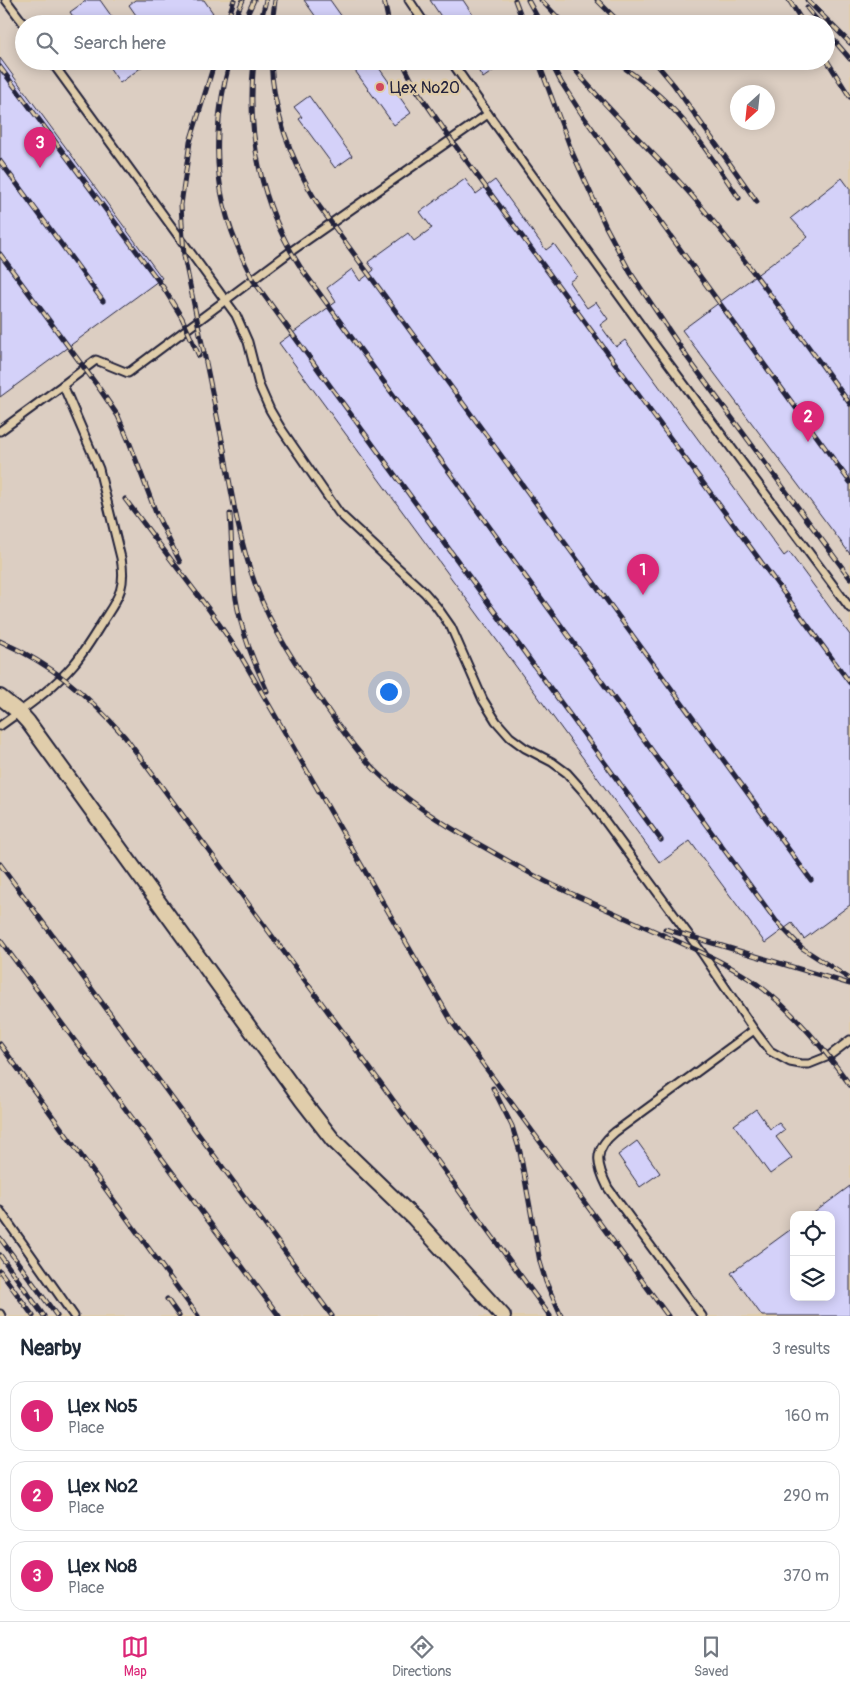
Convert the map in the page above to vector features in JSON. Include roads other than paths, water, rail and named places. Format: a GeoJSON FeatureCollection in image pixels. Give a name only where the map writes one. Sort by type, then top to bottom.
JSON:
{"type":"FeatureCollection","features":[{"type":"Feature","properties":{"kind":"street"},"geometry":{"type":"LineString","coordinates":[[0,697],[20,712],[333,1140],[414,1218],[503,1316]]}},
{"type":"Feature","properties":{"kind":"lane"},"geometry":{"type":"LineString","coordinates":[[6,0],[17,15]]}},
{"type":"Feature","properties":{"kind":"lane"},"geometry":{"type":"LineString","coordinates":[[409,0],[419,15]]}},
{"type":"Feature","properties":{"kind":"lane"},"geometry":{"type":"LineString","coordinates":[[58,70],[236,315],[248,342],[259,385],[270,410],[338,513],[425,592],[451,627],[483,700],[496,721],[510,737],[525,748],[552,762],[567,773],[583,791],[702,953],[770,1051],[790,1062],[801,1064],[818,1061],[829,1056],[850,1040]]}},
{"type":"Feature","properties":{"kind":"lane"},"geometry":{"type":"LineString","coordinates":[[457,70],[655,345],[850,608]]}},
{"type":"Feature","properties":{"kind":"lane"},"geometry":{"type":"LineString","coordinates":[[1,430],[96,360],[128,373],[298,246],[488,114]]}},
{"type":"Feature","properties":{"kind":"lane"},"geometry":{"type":"LineString","coordinates":[[0,726],[42,696],[74,664],[117,598],[123,585],[121,558],[99,469],[63,385]]}},
{"type":"Feature","properties":{"kind":"lane"},"geometry":{"type":"LineString","coordinates":[[702,1316],[608,1188],[602,1176],[598,1158],[601,1147],[611,1135],[754,1030]]}},
{"type":"Feature","properties":{"kind":"lane"},"geometry":{"type":"LineString","coordinates":[[0,1211],[74,1316]]}},
{"type":"Feature","properties":{"kind":"railway"},"geometry":{"type":"LineString","coordinates":[[229,15],[234,0]]}},
{"type":"Feature","properties":{"kind":"railway"},"geometry":{"type":"LineString","coordinates":[[236,15],[243,0]]}},
{"type":"Feature","properties":{"kind":"railway"},"geometry":{"type":"LineString","coordinates":[[247,15],[254,0]]}},
{"type":"Feature","properties":{"kind":"railway"},"geometry":{"type":"LineString","coordinates":[[262,15],[266,0]]}},
{"type":"Feature","properties":{"kind":"railway"},"geometry":{"type":"LineString","coordinates":[[273,15],[275,0]]}},
{"type":"Feature","properties":{"kind":"railway"},"geometry":{"type":"LineString","coordinates":[[384,0],[387,15]]}},
{"type":"Feature","properties":{"kind":"railway"},"geometry":{"type":"LineString","coordinates":[[515,0],[521,15]]}},
{"type":"Feature","properties":{"kind":"railway"},"geometry":{"type":"LineString","coordinates":[[528,0],[536,15]]}},
{"type":"Feature","properties":{"kind":"railway"},"geometry":{"type":"LineString","coordinates":[[541,0],[555,15]]}},
{"type":"Feature","properties":{"kind":"railway"},"geometry":{"type":"LineString","coordinates":[[597,0],[612,15]]}},
{"type":"Feature","properties":{"kind":"railway"},"geometry":{"type":"LineString","coordinates":[[789,0],[798,15]]}},
{"type":"Feature","properties":{"kind":"railway"},"geometry":{"type":"LineString","coordinates":[[807,0],[822,15]]}},
{"type":"Feature","properties":{"kind":"railway"},"geometry":{"type":"LineString","coordinates":[[807,8],[813,15]]}},
{"type":"Feature","properties":{"kind":"railway"},"geometry":{"type":"LineString","coordinates":[[835,28],[850,43]]}},
{"type":"Feature","properties":{"kind":"railway"},"geometry":{"type":"LineString","coordinates":[[835,42],[850,59]]}},
{"type":"Feature","properties":{"kind":"railway"},"geometry":{"type":"LineString","coordinates":[[0,67],[163,287],[182,318],[199,356]]}},
{"type":"Feature","properties":{"kind":"railway"},"geometry":{"type":"LineString","coordinates":[[212,70],[190,142],[181,205],[184,256],[224,450]]}},
{"type":"Feature","properties":{"kind":"railway"},"geometry":{"type":"LineString","coordinates":[[228,70],[219,115],[218,170],[229,225],[253,280],[661,840]]}},
{"type":"Feature","properties":{"kind":"railway"},"geometry":{"type":"LineString","coordinates":[[253,70],[252,115],[255,142],[266,195],[287,244],[301,268],[776,921],[802,948],[850,979]]}},
{"type":"Feature","properties":{"kind":"railway"},"geometry":{"type":"LineString","coordinates":[[272,70],[280,118],[292,154],[319,206],[811,880]]}},
{"type":"Feature","properties":{"kind":"railway"},"geometry":{"type":"LineString","coordinates":[[406,70],[416,89],[452,141],[850,683]]}},
{"type":"Feature","properties":{"kind":"railway"},"geometry":{"type":"LineString","coordinates":[[541,70],[572,152],[606,227],[630,272],[687,357],[850,578]]}},
{"type":"Feature","properties":{"kind":"railway"},"geometry":{"type":"LineString","coordinates":[[555,70],[583,116],[850,482]]}},
{"type":"Feature","properties":{"kind":"railway"},"geometry":{"type":"LineString","coordinates":[[575,70],[599,98],[683,186],[719,228],[850,404]]}},
{"type":"Feature","properties":{"kind":"railway"},"geometry":{"type":"LineString","coordinates":[[627,70],[650,87],[679,115],[739,198]]}},
{"type":"Feature","properties":{"kind":"railway"},"geometry":{"type":"LineString","coordinates":[[662,70],[757,202]]}},
{"type":"Feature","properties":{"kind":"railway"},"geometry":{"type":"LineString","coordinates":[[833,70],[850,97]]}},
{"type":"Feature","properties":{"kind":"railway"},"geometry":{"type":"LineString","coordinates":[[0,161],[103,301]]}},
{"type":"Feature","properties":{"kind":"railway"},"geometry":{"type":"LineString","coordinates":[[0,254],[118,416],[156,513],[180,562]]}},
{"type":"Feature","properties":{"kind":"railway"},"geometry":{"type":"LineString","coordinates":[[223,444],[241,538],[262,602],[304,676],[350,741],[374,769],[386,781],[425,811],[538,878],[705,954],[750,979],[774,998],[798,1021],[850,1085]]}},
{"type":"Feature","properties":{"kind":"railway"},"geometry":{"type":"LineString","coordinates":[[125,499],[210,611],[239,653],[452,1022],[668,1316]]}},
{"type":"Feature","properties":{"kind":"railway"},"geometry":{"type":"LineString","coordinates":[[230,514],[238,611],[248,646],[267,691]]}},
{"type":"Feature","properties":{"kind":"railway"},"geometry":{"type":"LineString","coordinates":[[0,641],[37,660],[68,682],[97,707],[125,737],[550,1316]]}},
{"type":"Feature","properties":{"kind":"railway"},"geometry":{"type":"LineString","coordinates":[[0,864],[332,1316]]}},
{"type":"Feature","properties":{"kind":"railway"},"geometry":{"type":"LineString","coordinates":[[665,929],[850,984]]}},
{"type":"Feature","properties":{"kind":"railway"},"geometry":{"type":"LineString","coordinates":[[0,940],[279,1316]]}},
{"type":"Feature","properties":{"kind":"railway"},"geometry":{"type":"LineString","coordinates":[[0,1044],[198,1316]]}},
{"type":"Feature","properties":{"kind":"railway"},"geometry":{"type":"LineString","coordinates":[[493,1088],[512,1126],[520,1152],[540,1262],[546,1282],[561,1316]]}},
{"type":"Feature","properties":{"kind":"railway"},"geometry":{"type":"LineString","coordinates":[[0,1238],[57,1316]]}},
{"type":"Feature","properties":{"kind":"railway"},"geometry":{"type":"LineString","coordinates":[[0,1255],[44,1316]]}},
{"type":"Feature","properties":{"kind":"railway"},"geometry":{"type":"LineString","coordinates":[[0,1271],[33,1316]]}},
{"type":"Feature","properties":{"kind":"railway"},"geometry":{"type":"LineString","coordinates":[[167,1299],[179,1316]]}},
{"type":"Feature","properties":{"kind":"place","name":"Цех №20"},"geometry":{"type":"Point","coordinates":[380,87]}},
{"type":"Feature","properties":{"kind":"place","name":"Цех №8"},"geometry":{"type":"Point","coordinates":[40,168]}},
{"type":"Feature","properties":{"kind":"place","name":"Цех №2"},"geometry":{"type":"Point","coordinates":[808,442]}},
{"type":"Feature","properties":{"kind":"place","name":"Цех №5"},"geometry":{"type":"Point","coordinates":[643,595]}}]}
